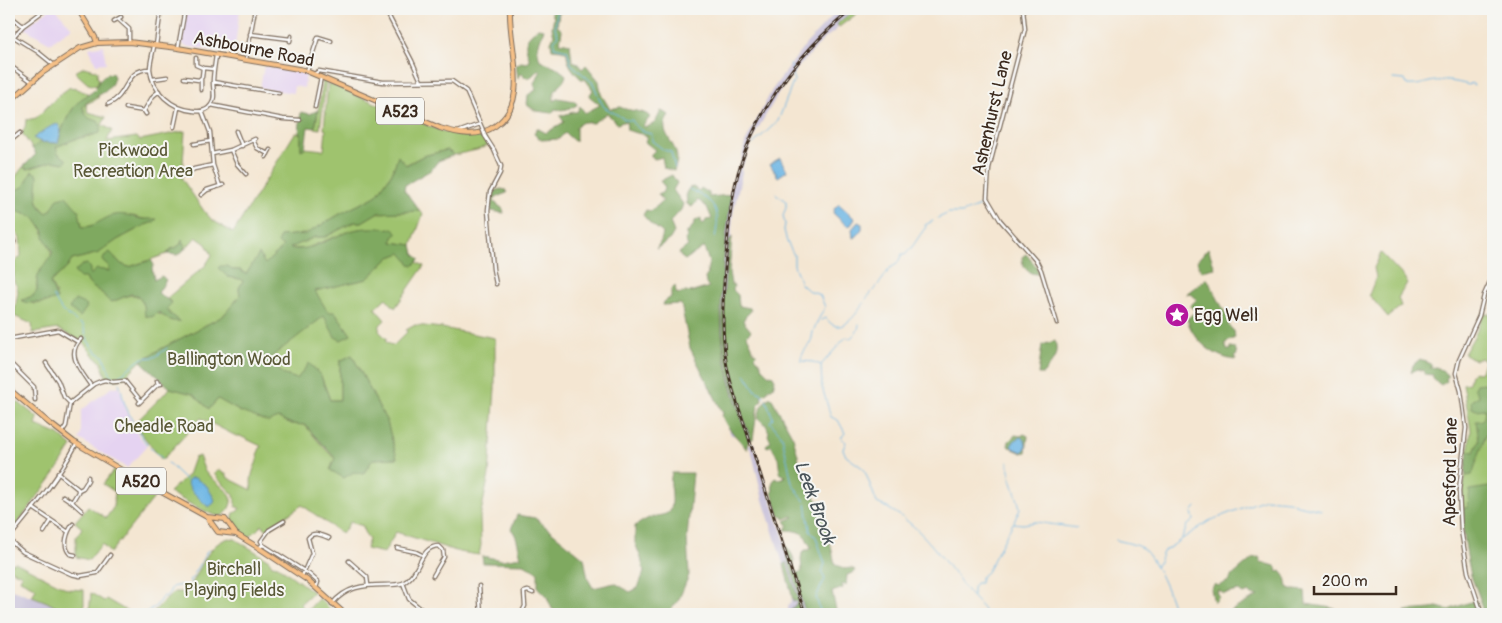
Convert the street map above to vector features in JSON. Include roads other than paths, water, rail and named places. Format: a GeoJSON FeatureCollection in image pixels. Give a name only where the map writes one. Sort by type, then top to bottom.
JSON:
{"type":"FeatureCollection","features":[{"type":"Feature","properties":{"kind":"highway"},"geometry":{"type":"LineString","coordinates":[[78,9],[97,42]]}},
{"type":"Feature","properties":{"kind":"highway","name":"Ashbourne Road"},"geometry":{"type":"LineString","coordinates":[[10,100],[31,81],[80,48],[97,42],[130,42],[155,44],[307,71],[431,124],[473,134],[488,131],[504,120],[510,110],[516,88],[510,32],[510,9]]}},
{"type":"Feature","properties":{"kind":"highway","name":"A520"},"geometry":{"type":"LineString","coordinates":[[9,389],[61,433],[125,472],[207,517],[215,526]]}},
{"type":"Feature","properties":{"kind":"highway","name":"A520"},"geometry":{"type":"LineString","coordinates":[[207,517],[220,519]]}},
{"type":"Feature","properties":{"kind":"highway"},"geometry":{"type":"LineString","coordinates":[[236,534],[227,520],[220,519],[216,522],[215,526],[218,532],[236,534],[259,548],[302,576],[345,614]]}},
{"type":"Feature","properties":{"kind":"highway"},"geometry":{"type":"LineString","coordinates":[[226,532],[230,526]]}},
{"type":"Feature","properties":{"kind":"street"},"geometry":{"type":"LineString","coordinates":[[13,37],[23,26],[46,9]]}},
{"type":"Feature","properties":{"kind":"street"},"geometry":{"type":"LineString","coordinates":[[161,9],[150,69],[159,91],[166,100],[178,108],[202,111],[211,105],[214,98],[213,82],[216,54]]}},
{"type":"Feature","properties":{"kind":"street"},"geometry":{"type":"LineString","coordinates":[[178,48],[185,9]]}},
{"type":"Feature","properties":{"kind":"street"},"geometry":{"type":"LineString","coordinates":[[246,59],[255,9]]}},
{"type":"Feature","properties":{"kind":"street"},"geometry":{"type":"LineString","coordinates":[[385,9],[420,81]]}},
{"type":"Feature","properties":{"kind":"street","name":"Ashenhurst Lane"},"geometry":{"type":"LineString","coordinates":[[1023,9],[1025,29],[989,168],[987,198],[1000,220],[1037,262],[1057,323]]}},
{"type":"Feature","properties":{"kind":"street"},"geometry":{"type":"LineString","coordinates":[[9,15],[23,26]]}},
{"type":"Feature","properties":{"kind":"street"},"geometry":{"type":"LineString","coordinates":[[114,21],[119,18],[129,29],[130,42]]}},
{"type":"Feature","properties":{"kind":"street"},"geometry":{"type":"LineString","coordinates":[[9,34],[54,64]]}},
{"type":"Feature","properties":{"kind":"street"},"geometry":{"type":"LineString","coordinates":[[250,34],[291,39]]}},
{"type":"Feature","properties":{"kind":"street"},"geometry":{"type":"LineString","coordinates":[[307,71],[318,37],[331,41]]}},
{"type":"Feature","properties":{"kind":"street"},"geometry":{"type":"LineString","coordinates":[[196,58],[196,65],[214,69]]}},
{"type":"Feature","properties":{"kind":"street"},"geometry":{"type":"LineString","coordinates":[[9,65],[31,81]]}},
{"type":"Feature","properties":{"kind":"street"},"geometry":{"type":"LineString","coordinates":[[201,90],[203,68]]}},
{"type":"Feature","properties":{"kind":"street"},"geometry":{"type":"LineString","coordinates":[[108,104],[121,95],[133,75],[140,70],[150,69]]}},
{"type":"Feature","properties":{"kind":"street"},"geometry":{"type":"LineString","coordinates":[[314,74],[319,71],[383,82],[449,80],[468,94],[485,136],[501,166],[500,173],[490,192],[488,210],[496,284]]}},
{"type":"Feature","properties":{"kind":"street"},"geometry":{"type":"LineString","coordinates":[[153,79],[167,77]]}},
{"type":"Feature","properties":{"kind":"street"},"geometry":{"type":"LineString","coordinates":[[186,78],[201,79]]}},
{"type":"Feature","properties":{"kind":"street"},"geometry":{"type":"LineString","coordinates":[[316,107],[321,78]]}},
{"type":"Feature","properties":{"kind":"street"},"geometry":{"type":"LineString","coordinates":[[213,82],[279,93]]}},
{"type":"Feature","properties":{"kind":"street"},"geometry":{"type":"LineString","coordinates":[[128,107],[145,112],[153,96],[159,91]]}},
{"type":"Feature","properties":{"kind":"street"},"geometry":{"type":"LineString","coordinates":[[112,103],[114,107]]}},
{"type":"Feature","properties":{"kind":"street"},"geometry":{"type":"LineString","coordinates":[[211,105],[283,119],[300,120]]}},
{"type":"Feature","properties":{"kind":"street"},"geometry":{"type":"LineString","coordinates":[[176,125],[178,108]]}},
{"type":"Feature","properties":{"kind":"street"},"geometry":{"type":"LineString","coordinates":[[202,111],[209,127],[213,165],[222,185],[203,194]]}},
{"type":"Feature","properties":{"kind":"street"},"geometry":{"type":"LineString","coordinates":[[459,131],[480,124]]}},
{"type":"Feature","properties":{"kind":"street"},"geometry":{"type":"LineString","coordinates":[[238,132],[242,146]]}},
{"type":"Feature","properties":{"kind":"street"},"geometry":{"type":"LineString","coordinates":[[9,142],[20,133]]}},
{"type":"Feature","properties":{"kind":"street"},"geometry":{"type":"LineString","coordinates":[[212,154],[231,150],[254,140],[257,148],[268,154]]}},
{"type":"Feature","properties":{"kind":"street"},"geometry":{"type":"LineString","coordinates":[[196,145],[211,141]]}},
{"type":"Feature","properties":{"kind":"street"},"geometry":{"type":"LineString","coordinates":[[231,150],[236,161],[245,171]]}},
{"type":"Feature","properties":{"kind":"street"},"geometry":{"type":"LineString","coordinates":[[184,176],[194,169],[213,165]]}},
{"type":"Feature","properties":{"kind":"street"},"geometry":{"type":"LineString","coordinates":[[185,170],[188,173]]}},
{"type":"Feature","properties":{"kind":"street"},"geometry":{"type":"LineString","coordinates":[[9,245],[14,244],[10,232]]}},
{"type":"Feature","properties":{"kind":"street","name":"Apesford Lane"},"geometry":{"type":"LineString","coordinates":[[1479,614],[1480,608],[1468,572],[1461,530],[1459,491],[1466,428],[1456,373],[1458,360],[1476,322],[1493,275]]}},
{"type":"Feature","properties":{"kind":"street"},"geometry":{"type":"LineString","coordinates":[[9,339],[58,330],[80,340],[73,350],[73,357],[91,386]]}},
{"type":"Feature","properties":{"kind":"street"},"geometry":{"type":"LineString","coordinates":[[9,362],[34,387],[34,397]]}},
{"type":"Feature","properties":{"kind":"street"},"geometry":{"type":"LineString","coordinates":[[46,363],[59,384],[64,397],[70,403]]}},
{"type":"Feature","properties":{"kind":"street"},"geometry":{"type":"LineString","coordinates":[[49,367],[53,364]]}},
{"type":"Feature","properties":{"kind":"street"},"geometry":{"type":"LineString","coordinates":[[61,433],[66,426],[70,403],[91,386],[105,380],[113,382],[125,381],[140,402],[158,383]]}},
{"type":"Feature","properties":{"kind":"street"},"geometry":{"type":"LineString","coordinates":[[77,443],[58,473],[9,539],[23,552],[77,576],[97,574],[110,555]]}},
{"type":"Feature","properties":{"kind":"street"},"geometry":{"type":"LineString","coordinates":[[58,473],[79,490]]}},
{"type":"Feature","properties":{"kind":"street"},"geometry":{"type":"LineString","coordinates":[[72,502],[88,480],[88,477]]}},
{"type":"Feature","properties":{"kind":"street"},"geometry":{"type":"LineString","coordinates":[[63,496],[82,511]]}},
{"type":"Feature","properties":{"kind":"street"},"geometry":{"type":"LineString","coordinates":[[32,508],[67,532]]}},
{"type":"Feature","properties":{"kind":"street"},"geometry":{"type":"LineString","coordinates":[[44,532],[51,521]]}},
{"type":"Feature","properties":{"kind":"street"},"geometry":{"type":"LineString","coordinates":[[284,521],[269,530],[261,541],[263,545],[318,582],[316,588]]}},
{"type":"Feature","properties":{"kind":"street"},"geometry":{"type":"LineString","coordinates":[[73,524],[67,532],[67,551],[76,556]]}},
{"type":"Feature","properties":{"kind":"street"},"geometry":{"type":"LineString","coordinates":[[302,576],[312,553],[308,538],[316,534],[329,538]]}},
{"type":"Feature","properties":{"kind":"street"},"geometry":{"type":"LineString","coordinates":[[259,548],[263,545]]}},
{"type":"Feature","properties":{"kind":"street"},"geometry":{"type":"LineString","coordinates":[[332,604],[345,592],[356,587],[403,583],[417,568],[422,555],[434,546],[439,546],[443,550],[444,557],[433,576]]}},
{"type":"Feature","properties":{"kind":"street"},"geometry":{"type":"LineString","coordinates":[[397,548],[422,555]]}},
{"type":"Feature","properties":{"kind":"street"},"geometry":{"type":"LineString","coordinates":[[349,561],[368,577],[368,585]]}},
{"type":"Feature","properties":{"kind":"street"},"geometry":{"type":"LineString","coordinates":[[403,583],[409,598],[427,614]]}},
{"type":"Feature","properties":{"kind":"street"},"geometry":{"type":"LineString","coordinates":[[479,586],[481,614]]}},
{"type":"Feature","properties":{"kind":"street"},"geometry":{"type":"LineString","coordinates":[[521,614],[525,606],[524,593],[528,591],[533,593]]}},
{"type":"Feature","properties":{"kind":"water"},"geometry":{"type":"Polygon","coordinates":[[[58,124],[61,131],[58,143],[41,142],[33,138],[48,128],[58,124]]]}},
{"type":"Feature","properties":{"kind":"water"},"geometry":{"type":"Polygon","coordinates":[[[780,158],[787,171],[778,177],[770,164],[780,158]]]}},
{"type":"Feature","properties":{"kind":"water"},"geometry":{"type":"Polygon","coordinates":[[[839,204],[855,219],[851,225],[847,226],[833,213],[839,204]]]}},
{"type":"Feature","properties":{"kind":"water"},"geometry":{"type":"Polygon","coordinates":[[[858,222],[862,224],[862,229],[853,238],[852,229],[858,222]]]}},
{"type":"Feature","properties":{"kind":"water"},"geometry":{"type":"Polygon","coordinates":[[[1021,437],[1025,440],[1026,445],[1022,452],[1011,446],[1015,440],[1021,437]]]}},
{"type":"Feature","properties":{"kind":"water"},"geometry":{"type":"Polygon","coordinates":[[[190,478],[195,478],[207,486],[215,500],[209,507],[191,490],[187,482],[190,478]]]}},
{"type":"Feature","properties":{"kind":"waterway","name":"Leek Brook"},"geometry":{"type":"LineString","coordinates":[[558,9],[555,28],[558,35],[554,41],[554,47],[567,50],[571,64],[593,83],[604,107],[626,120],[632,120],[640,130],[652,134],[652,141],[664,150],[671,152],[675,168]]}},
{"type":"Feature","properties":{"kind":"waterway"},"geometry":{"type":"LineString","coordinates":[[753,144],[778,121],[794,80],[792,75],[794,72],[790,65]]}},
{"type":"Feature","properties":{"kind":"waterway"},"geometry":{"type":"LineString","coordinates":[[1393,79],[1405,80],[1407,85],[1432,81],[1469,85],[1471,83],[1474,85]]}},
{"type":"Feature","properties":{"kind":"waterway","name":"Leek Brook"},"geometry":{"type":"LineString","coordinates":[[689,189],[711,202],[714,207],[717,213],[715,238]]}},
{"type":"Feature","properties":{"kind":"waterway"},"geometry":{"type":"LineString","coordinates":[[776,194],[786,201],[783,215],[784,230],[787,242],[794,255],[794,265],[801,284],[809,291],[820,295],[825,307],[801,361],[821,365],[822,387],[831,417],[838,420],[845,433],[841,438],[846,442],[843,449],[846,456],[864,469],[877,503],[903,518],[923,536],[984,610],[984,614]]}},
{"type":"Feature","properties":{"kind":"waterway"},"geometry":{"type":"LineString","coordinates":[[938,218],[949,213],[962,213],[982,205]]}},
{"type":"Feature","properties":{"kind":"waterway"},"geometry":{"type":"LineString","coordinates":[[866,299],[890,268],[897,264],[902,254],[905,255],[911,248],[926,227],[925,225],[933,221]]}},
{"type":"Feature","properties":{"kind":"waterway"},"geometry":{"type":"LineString","coordinates":[[53,296],[62,311],[76,321]]}},
{"type":"Feature","properties":{"kind":"waterway"},"geometry":{"type":"LineString","coordinates":[[821,320],[826,318],[831,324],[842,325],[852,318],[864,303]]}},
{"type":"Feature","properties":{"kind":"waterway"},"geometry":{"type":"LineString","coordinates":[[79,323],[83,325],[88,341],[95,351],[103,356],[113,380]]}},
{"type":"Feature","properties":{"kind":"waterway"},"geometry":{"type":"LineString","coordinates":[[821,365],[846,337],[851,338],[858,330],[859,324]]}},
{"type":"Feature","properties":{"kind":"waterway"},"geometry":{"type":"LineString","coordinates":[[119,378],[119,376],[142,358],[155,357],[167,348]]}},
{"type":"Feature","properties":{"kind":"waterway","name":"Leek Brook"},"geometry":{"type":"LineString","coordinates":[[745,374],[756,391],[764,397]]}},
{"type":"Feature","properties":{"kind":"waterway"},"geometry":{"type":"LineString","coordinates":[[119,383],[129,413],[147,444]]}},
{"type":"Feature","properties":{"kind":"waterway","name":"Leek Brook"},"geometry":{"type":"LineString","coordinates":[[766,400],[773,418],[770,422],[782,436],[792,483],[806,503],[810,531],[816,537],[825,564],[821,572],[825,579],[816,597],[821,614]]}},
{"type":"Feature","properties":{"kind":"waterway"},"geometry":{"type":"LineString","coordinates":[[150,448],[163,459]]}},
{"type":"Feature","properties":{"kind":"waterway"},"geometry":{"type":"LineString","coordinates":[[1008,462],[1020,508],[1014,522]]}},
{"type":"Feature","properties":{"kind":"waterway"},"geometry":{"type":"LineString","coordinates":[[168,463],[187,481]]}},
{"type":"Feature","properties":{"kind":"waterway"},"geometry":{"type":"LineString","coordinates":[[1156,568],[1163,552],[1209,521],[1265,499],[1289,501],[1297,505],[1321,510]]}},
{"type":"Feature","properties":{"kind":"waterway"},"geometry":{"type":"LineString","coordinates":[[1182,538],[1188,525],[1194,520],[1192,512],[1196,507]]}},
{"type":"Feature","properties":{"kind":"waterway"},"geometry":{"type":"LineString","coordinates":[[973,596],[973,588],[976,583],[980,583],[981,577],[987,572],[1013,523],[1036,522],[1077,528]]}},
{"type":"Feature","properties":{"kind":"waterway"},"geometry":{"type":"LineString","coordinates":[[1116,540],[1142,548],[1147,553],[1162,579],[1175,614]]}},
{"type":"Feature","properties":{"kind":"waterway"},"geometry":{"type":"LineString","coordinates":[[146,614],[156,606],[163,596],[165,597],[169,593],[172,587],[181,585],[185,589],[191,583],[189,580],[195,576],[194,573],[208,550]]}},
{"type":"Feature","properties":{"kind":"railway"},"geometry":{"type":"LineString","coordinates":[[805,614],[728,371],[724,348],[723,321],[725,269],[733,196],[739,169],[761,117],[793,69],[812,47],[853,9]]}},
{"type":"Feature","properties":{"kind":"place","name":"Egg Well"},"geometry":{"type":"Point","coordinates":[1177,315]}},
{"type":"Feature","properties":{"kind":"park label","name":"Pickwood Recreation Area"},"geometry":{"type":"Point","coordinates":[133,160]}},
{"type":"Feature","properties":{"kind":"park label","name":"Ballington Wood"},"geometry":{"type":"Point","coordinates":[229,359]}},
{"type":"Feature","properties":{"kind":"park label","name":"Cheadle Road"},"geometry":{"type":"Point","coordinates":[164,426]}},
{"type":"Feature","properties":{"kind":"park label","name":"Birchall Playing Fields"},"geometry":{"type":"Point","coordinates":[234,579]}}]}
